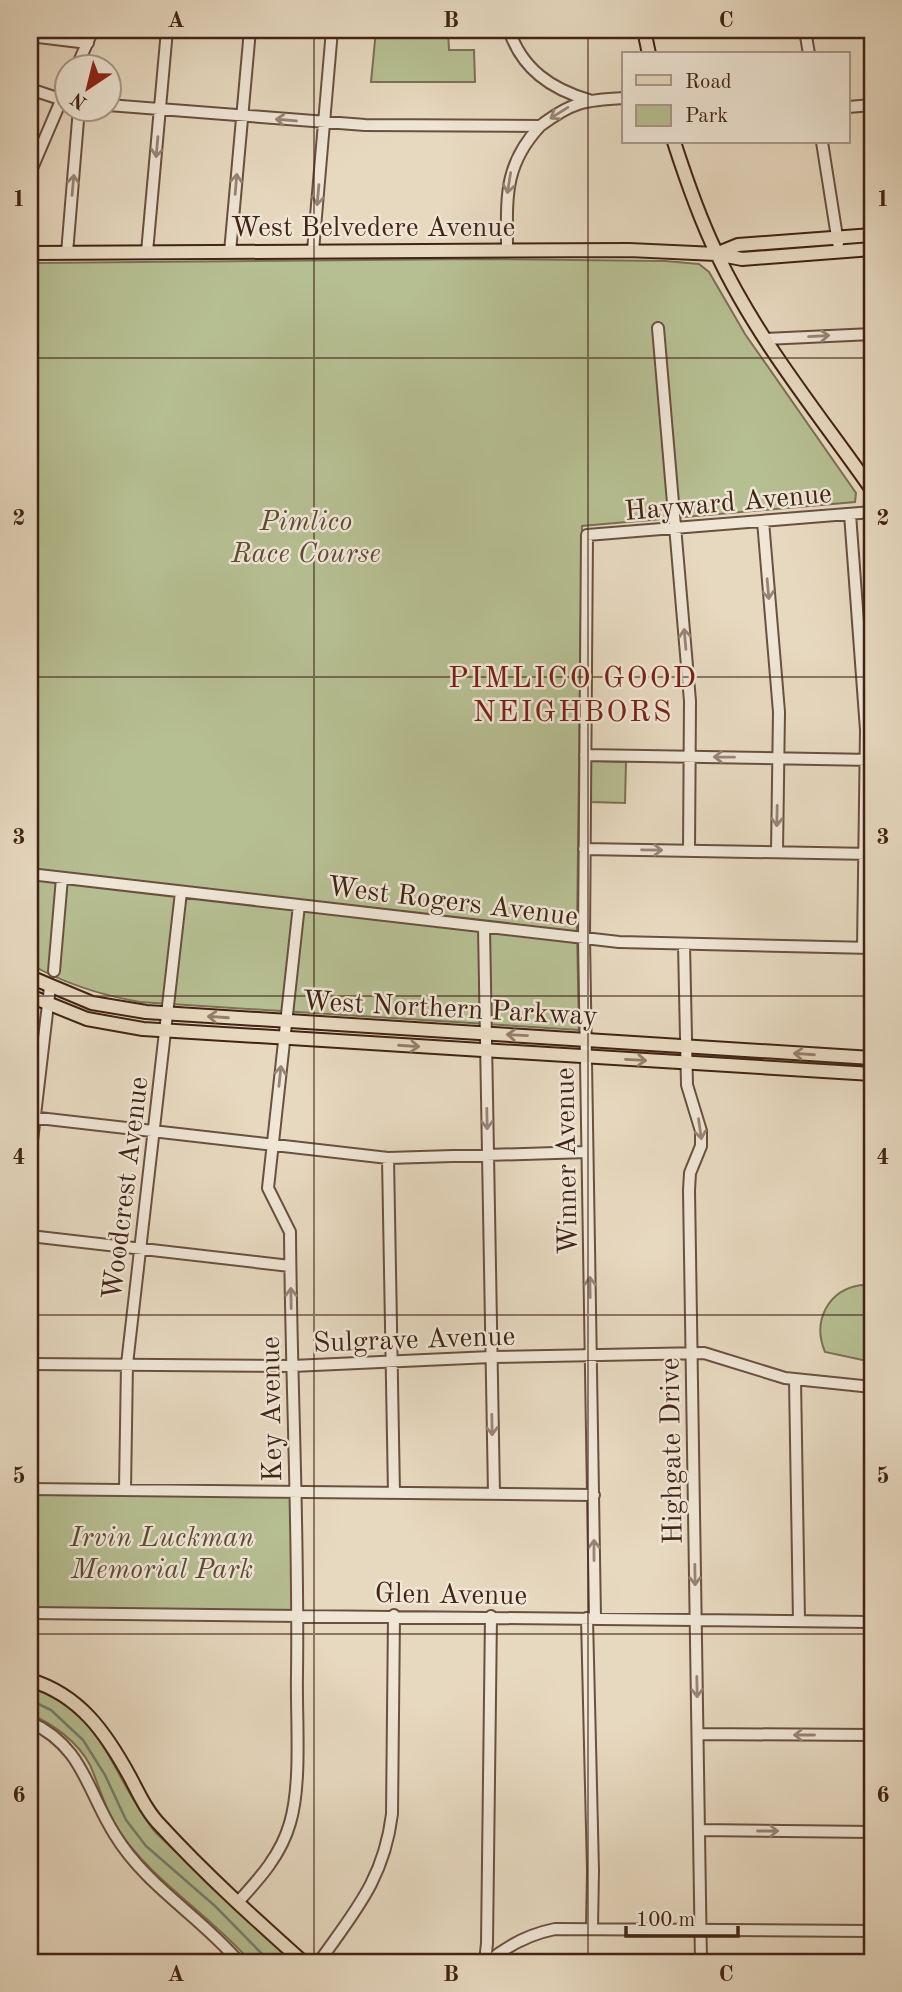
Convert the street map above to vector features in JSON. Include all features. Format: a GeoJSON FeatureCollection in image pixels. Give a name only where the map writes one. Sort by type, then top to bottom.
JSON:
{"type":"FeatureCollection","features":[{"type":"Feature","properties":{"kind":"main road"},"geometry":{"type":"LineString","coordinates":[[644,30],[649,52]]}},
{"type":"Feature","properties":{"kind":"main road"},"geometry":{"type":"LineString","coordinates":[[675,144],[716,254],[765,339],[872,490]]}},
{"type":"Feature","properties":{"kind":"main road","name":"West Belvedere Avenue"},"geometry":{"type":"LineString","coordinates":[[716,254],[738,245],[872,235]]}},
{"type":"Feature","properties":{"kind":"main road","name":"West Belvedere Avenue"},"geometry":{"type":"LineString","coordinates":[[30,253],[629,250],[716,254],[742,259],[872,249]]}},
{"type":"Feature","properties":{"kind":"main road","name":"West Northern Parkway"},"geometry":{"type":"LineString","coordinates":[[30,977],[50,987],[109,1007],[168,1014],[872,1058]]}},
{"type":"Feature","properties":{"kind":"main road","name":"West Northern Parkway"},"geometry":{"type":"LineString","coordinates":[[30,996],[87,1019],[166,1031],[872,1074]]}},
{"type":"Feature","properties":{"kind":"main road"},"geometry":{"type":"LineString","coordinates":[[30,1680],[69,1699],[98,1724],[154,1819],[303,1962]]}},
{"type":"Feature","properties":{"kind":"street"},"geometry":{"type":"LineString","coordinates":[[66,30],[88,43]]}},
{"type":"Feature","properties":{"kind":"street"},"geometry":{"type":"LineString","coordinates":[[84,52],[93,30]]}},
{"type":"Feature","properties":{"kind":"street"},"geometry":{"type":"LineString","coordinates":[[147,252],[167,30]]}},
{"type":"Feature","properties":{"kind":"street"},"geometry":{"type":"LineString","coordinates":[[230,252],[250,30]]}},
{"type":"Feature","properties":{"kind":"street"},"geometry":{"type":"LineString","coordinates":[[313,251],[332,30]]}},
{"type":"Feature","properties":{"kind":"street"},"geometry":{"type":"LineString","coordinates":[[509,30],[519,52],[538,76],[560,90],[589,100]]}},
{"type":"Feature","properties":{"kind":"street"},"geometry":{"type":"LineString","coordinates":[[805,30],[809,52]]}},
{"type":"Feature","properties":{"kind":"street"},"geometry":{"type":"LineString","coordinates":[[30,36],[88,43]]}},
{"type":"Feature","properties":{"kind":"street"},"geometry":{"type":"LineString","coordinates":[[30,89],[52,97]]}},
{"type":"Feature","properties":{"kind":"street"},"geometry":{"type":"LineString","coordinates":[[507,250],[509,176],[519,152],[540,126],[560,111],[589,100],[622,98]]}},
{"type":"Feature","properties":{"kind":"street"},"geometry":{"type":"LineString","coordinates":[[850,107],[872,105]]}},
{"type":"Feature","properties":{"kind":"street"},"geometry":{"type":"LineString","coordinates":[[122,106],[365,125],[540,126]]}},
{"type":"Feature","properties":{"kind":"street"},"geometry":{"type":"LineString","coordinates":[[30,173],[54,122]]}},
{"type":"Feature","properties":{"kind":"street"},"geometry":{"type":"LineString","coordinates":[[67,253],[78,122]]}},
{"type":"Feature","properties":{"kind":"street"},"geometry":{"type":"LineString","coordinates":[[822,144],[839,251]]}},
{"type":"Feature","properties":{"kind":"street"},"geometry":{"type":"LineString","coordinates":[[657,328],[690,701],[689,850]]}},
{"type":"Feature","properties":{"kind":"street"},"geometry":{"type":"LineString","coordinates":[[765,339],[872,334]]}},
{"type":"Feature","properties":{"kind":"street","name":"Hayward Avenue"},"geometry":{"type":"LineString","coordinates":[[587,535],[872,512]]}},
{"type":"Feature","properties":{"kind":"street"},"geometry":{"type":"LineString","coordinates":[[850,514],[867,664],[867,948]]}},
{"type":"Feature","properties":{"kind":"street"},"geometry":{"type":"LineString","coordinates":[[763,521],[779,712],[777,852]]}},
{"type":"Feature","properties":{"kind":"street","name":"Winner Avenue"},"geometry":{"type":"LineString","coordinates":[[587,535],[584,938],[594,1495],[591,1618],[592,1928]]}},
{"type":"Feature","properties":{"kind":"street"},"geometry":{"type":"LineString","coordinates":[[585,755],[869,760]]}},
{"type":"Feature","properties":{"kind":"street"},"geometry":{"type":"LineString","coordinates":[[584,849],[868,854]]}},
{"type":"Feature","properties":{"kind":"street","name":"West Rogers Avenue"},"geometry":{"type":"LineString","coordinates":[[30,874],[584,938],[641,943],[867,948]]}},
{"type":"Feature","properties":{"kind":"street"},"geometry":{"type":"LineString","coordinates":[[54,971],[62,878]]}},
{"type":"Feature","properties":{"kind":"street","name":"Woodcrest Avenue"},"geometry":{"type":"LineString","coordinates":[[125,1489],[127,1364],[181,892]]}},
{"type":"Feature","properties":{"kind":"street","name":"Key Avenue"},"geometry":{"type":"LineString","coordinates":[[238,1902],[269,1867],[290,1823],[296,1787],[298,1615],[289,1227],[269,1192],[299,905]]}},
{"type":"Feature","properties":{"kind":"street"},"geometry":{"type":"LineString","coordinates":[[484,927],[494,1494]]}},
{"type":"Feature","properties":{"kind":"street","name":"Highgate Drive"},"geometry":{"type":"LineString","coordinates":[[684,944],[686,1063],[689,1094],[698,1117],[702,1139],[689,1181],[701,1962]]}},
{"type":"Feature","properties":{"kind":"street"},"geometry":{"type":"LineString","coordinates":[[30,1158],[32,1117],[50,987]]}},
{"type":"Feature","properties":{"kind":"street"},"geometry":{"type":"LineString","coordinates":[[32,1117],[388,1158],[587,1152]]}},
{"type":"Feature","properties":{"kind":"street"},"geometry":{"type":"LineString","coordinates":[[388,1158],[394,1493]]}},
{"type":"Feature","properties":{"kind":"street"},"geometry":{"type":"LineString","coordinates":[[30,1236],[290,1266]]}},
{"type":"Feature","properties":{"kind":"street","name":"Sulgrave Avenue"},"geometry":{"type":"LineString","coordinates":[[30,1364],[292,1366],[491,1357],[692,1354],[715,1355],[795,1379],[872,1387]]}},
{"type":"Feature","properties":{"kind":"street"},"geometry":{"type":"LineString","coordinates":[[795,1379],[799,1621]]}},
{"type":"Feature","properties":{"kind":"street"},"geometry":{"type":"LineString","coordinates":[[30,1489],[594,1495]]}},
{"type":"Feature","properties":{"kind":"street","name":"Glen Avenue"},"geometry":{"type":"LineString","coordinates":[[30,1613],[696,1618],[872,1622]]}},
{"type":"Feature","properties":{"kind":"street"},"geometry":{"type":"LineString","coordinates":[[319,1962],[370,1890],[384,1860],[392,1815],[394,1615]]}},
{"type":"Feature","properties":{"kind":"street"},"geometry":{"type":"LineString","coordinates":[[486,1962],[491,1616]]}},
{"type":"Feature","properties":{"kind":"street"},"geometry":{"type":"LineString","coordinates":[[30,1722],[50,1733],[81,1766],[107,1823],[137,1865],[214,1934],[239,1962]]}},
{"type":"Feature","properties":{"kind":"street"},"geometry":{"type":"LineString","coordinates":[[698,1734],[872,1735]]}},
{"type":"Feature","properties":{"kind":"street"},"geometry":{"type":"LineString","coordinates":[[699,1830],[872,1832]]}},
{"type":"Feature","properties":{"kind":"street"},"geometry":{"type":"LineString","coordinates":[[486,1962],[512,1944],[546,1931],[592,1928],[872,1931]]}},
{"type":"Feature","properties":{"kind":"street"},"geometry":{"type":"LineString","coordinates":[[30,1959],[44,1962]]}},
{"type":"Feature","properties":{"kind":"green space"},"geometry":{"type":"Polygon","coordinates":[[[376,30],[448,30],[449,50],[474,50],[475,82],[371,82],[376,30]]]}},
{"type":"Feature","properties":{"kind":"green space","name":"Pimlico Race Course"},"geometry":{"type":"Polygon","coordinates":[[[479,259],[665,261],[699,264],[709,272],[745,334],[856,493],[855,502],[582,526],[577,930],[579,1030],[140,1002],[83,988],[30,964],[30,263],[479,259]]]}},
{"type":"Feature","properties":{"kind":"green space"},"geometry":{"type":"Polygon","coordinates":[[[590,761],[626,762],[625,803],[590,802],[590,761]]]}},
{"type":"Feature","properties":{"kind":"green space"},"geometry":{"type":"Polygon","coordinates":[[[861,1285],[872,1287],[872,1362],[825,1352],[821,1340],[822,1318],[832,1300],[849,1288],[861,1285]]]}},
{"type":"Feature","properties":{"kind":"green space","name":"Irvin Luckman Memorial Park"},"geometry":{"type":"Polygon","coordinates":[[[30,1492],[292,1494],[294,1611],[30,1609],[30,1492]]]}},
{"type":"Feature","properties":{"kind":"green space"},"geometry":{"type":"Polygon","coordinates":[[[30,1688],[55,1698],[91,1729],[155,1832],[295,1962],[251,1962],[145,1863],[115,1825],[90,1765],[79,1749],[64,1735],[30,1714],[30,1688]]]}},
{"type":"Feature","properties":{"kind":"waterway"},"geometry":{"type":"LineString","coordinates":[[30,1700],[51,1710],[83,1740],[105,1775],[126,1820],[146,1846],[215,1906],[270,1962]]}},
{"type":"Feature","properties":{"kind":"district","name":"PIMLICO GOOD NEIGHBORS"},"geometry":{"type":"Point","coordinates":[573,694]}}]}
